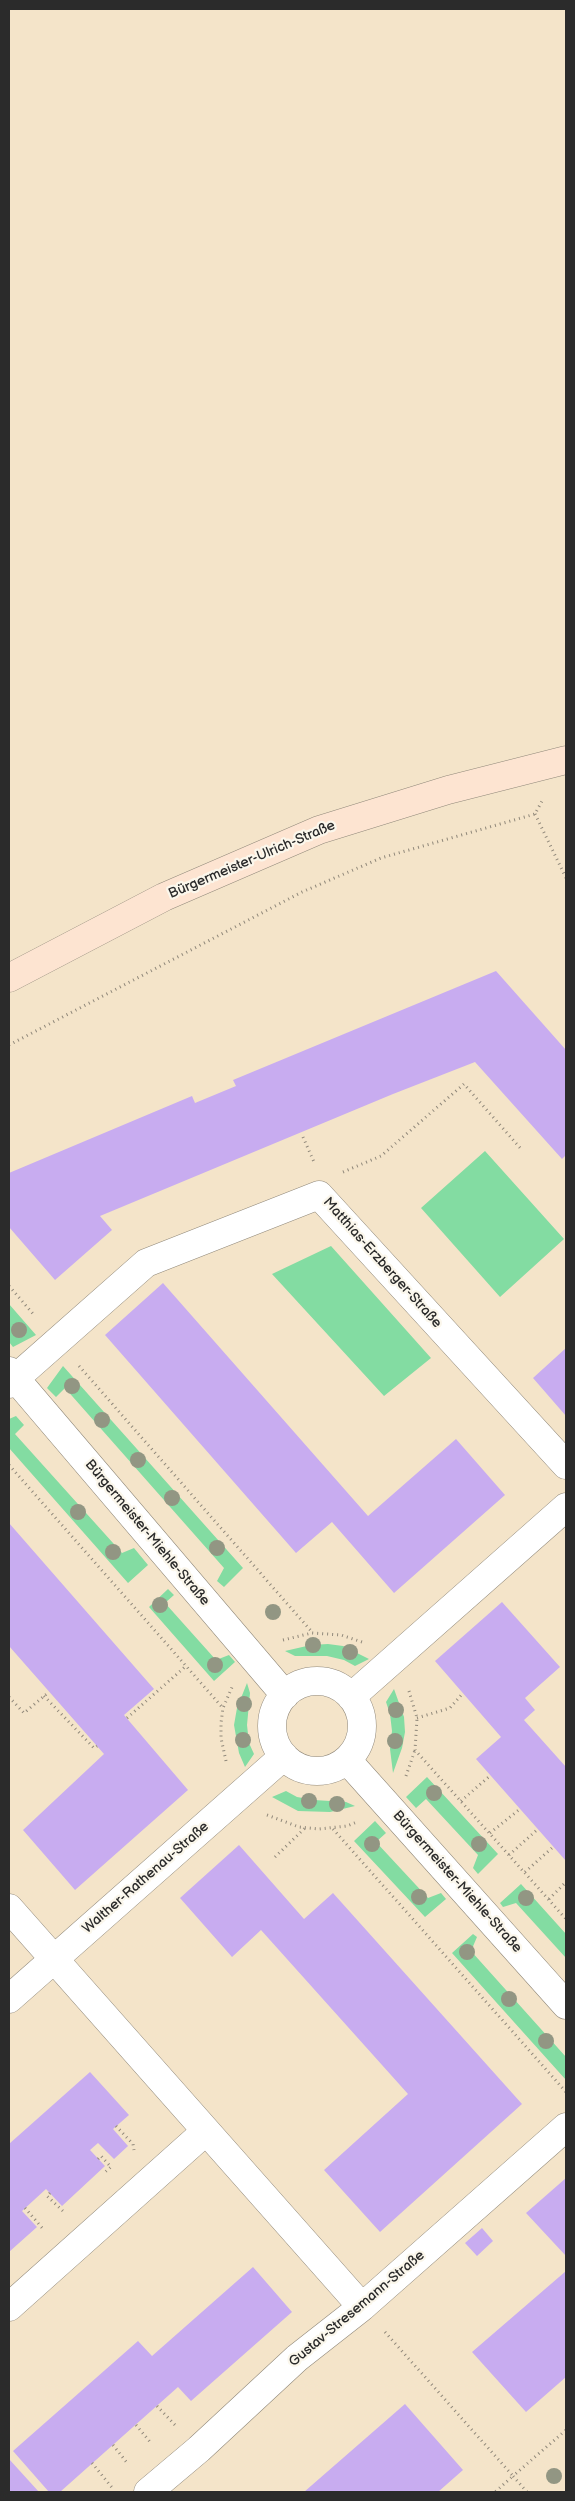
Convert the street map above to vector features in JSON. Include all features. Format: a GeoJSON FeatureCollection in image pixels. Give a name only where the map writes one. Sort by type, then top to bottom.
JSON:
{"type":"FeatureCollection","features":[{"type":"Feature","properties":{"kind":"main road","name":"Bürgermeister-Ulrich-Straße"},"geometry":{"type":"LineString","coordinates":[[9,978],[88,935],[164,897],[319,830],[448,790],[565,765]]}},
{"type":"Feature","properties":{"kind":"street","name":"Matthias-Erzberger-Straße"},"geometry":{"type":"LineString","coordinates":[[11,1378],[146,1263],[319,1195],[566,1465]]}},
{"type":"Feature","properties":{"kind":"street","name":"Bürgermeister-Miehle-Straße"},"geometry":{"type":"LineString","coordinates":[[11,1378],[285,1695]]}},
{"type":"Feature","properties":{"kind":"street"},"geometry":{"type":"LineString","coordinates":[[351,1697],[566,1507]]}},
{"type":"Feature","properties":{"kind":"street"},"geometry":{"type":"LineString","coordinates":[[324,1681],[343,1689],[351,1697],[360,1712],[362,1729],[355,1751],[347,1760],[330,1770],[310,1771],[291,1763],[284,1756],[273,1737],[272,1725],[278,1704],[285,1695],[302,1683],[324,1681]]}},
{"type":"Feature","properties":{"kind":"street","name":"Walther-Rathenau-Straße"},"geometry":{"type":"LineString","coordinates":[[9,1999],[284,1756]]}},
{"type":"Feature","properties":{"kind":"street","name":"Bürgermeister-Miehle-Straße"},"geometry":{"type":"LineString","coordinates":[[347,1760],[566,2004]]}},
{"type":"Feature","properties":{"kind":"street"},"geometry":{"type":"LineString","coordinates":[[9,1908],[362,2307]]}},
{"type":"Feature","properties":{"kind":"street","name":"Gustav-Stresemann-Straße"},"geometry":{"type":"LineString","coordinates":[[148,2492],[199,2449],[297,2358],[362,2307],[566,2127]]}},
{"type":"Feature","properties":{"kind":"street"},"geometry":{"type":"LineString","coordinates":[[9,2307],[206,2131]]}},
{"type":"Feature","properties":{"kind":"path"},"geometry":{"type":"LineString","coordinates":[[9,1045],[302,892],[381,858],[535,814],[566,878]]}},
{"type":"Feature","properties":{"kind":"path"},"geometry":{"type":"LineString","coordinates":[[339,1173],[381,1156],[464,1084],[521,1149]]}},
{"type":"Feature","properties":{"kind":"path"},"geometry":{"type":"LineString","coordinates":[[9,1286],[312,1633]]}},
{"type":"Feature","properties":{"kind":"path"},"geometry":{"type":"LineString","coordinates":[[9,1464],[224,1708]]}},
{"type":"Feature","properties":{"kind":"path"},"geometry":{"type":"LineString","coordinates":[[312,1633],[354,1638],[390,1663],[408,1688],[417,1718],[415,1750],[405,1779],[386,1803],[361,1820],[333,1828],[305,1828],[282,1822],[268,1815],[243,1793],[228,1767],[223,1753],[221,1723],[224,1708],[235,1681],[254,1658],[281,1640],[312,1633]]}},
{"type":"Feature","properties":{"kind":"path"},"geometry":{"type":"LineString","coordinates":[[127,1718],[186,1666]]}},
{"type":"Feature","properties":{"kind":"path"},"geometry":{"type":"LineString","coordinates":[[9,1696],[24,1713],[49,1692]]}},
{"type":"Feature","properties":{"kind":"path"},"geometry":{"type":"LineString","coordinates":[[417,1718],[450,1708],[463,1693]]}},
{"type":"Feature","properties":{"kind":"path"},"geometry":{"type":"LineString","coordinates":[[44,1696],[94,1748],[97,1746]]}},
{"type":"Feature","properties":{"kind":"path"},"geometry":{"type":"LineString","coordinates":[[415,1750],[566,1919]]}},
{"type":"Feature","properties":{"kind":"path"},"geometry":{"type":"LineString","coordinates":[[461,1801],[491,1775]]}},
{"type":"Feature","properties":{"kind":"path"},"geometry":{"type":"LineString","coordinates":[[490,1833],[520,1809]]}},
{"type":"Feature","properties":{"kind":"path"},"geometry":{"type":"LineString","coordinates":[[275,1857],[305,1828]]}},
{"type":"Feature","properties":{"kind":"path"},"geometry":{"type":"LineString","coordinates":[[333,1828],[566,2092]]}},
{"type":"Feature","properties":{"kind":"path"},"geometry":{"type":"LineString","coordinates":[[509,1855],[538,1829]]}},
{"type":"Feature","properties":{"kind":"path"},"geometry":{"type":"LineString","coordinates":[[525,1872],[553,1847]]}},
{"type":"Feature","properties":{"kind":"path"},"geometry":{"type":"LineString","coordinates":[[549,1899],[566,1882]]}},
{"type":"Feature","properties":{"kind":"path"},"geometry":{"type":"LineString","coordinates":[[362,2307],[527,2492]]}},
{"type":"Feature","properties":{"kind":"path"},"geometry":{"type":"LineString","coordinates":[[495,2492],[566,2430]]}},
{"type":"Feature","properties":{"kind":"path"},"geometry":{"type":"LineString","coordinates":[[92,2463],[116,2492]]}},
{"type":"Feature","properties":{"kind":"green space"},"geometry":{"type":"Polygon","coordinates":[[[485,1151],[564,1239],[500,1297],[421,1208],[485,1151]]]}},
{"type":"Feature","properties":{"kind":"green space"},"geometry":{"type":"Polygon","coordinates":[[[331,1246],[431,1358],[384,1396],[272,1274],[331,1246]]]}},
{"type":"Feature","properties":{"kind":"green space"},"geometry":{"type":"Polygon","coordinates":[[[9,1304],[36,1335],[13,1347],[9,1342],[9,1304]]]}},
{"type":"Feature","properties":{"kind":"green space"},"geometry":{"type":"Polygon","coordinates":[[[63,1366],[243,1568],[224,1587],[217,1581],[224,1568],[65,1388],[56,1397],[47,1388],[63,1366]]]}},
{"type":"Feature","properties":{"kind":"green space"},"geometry":{"type":"Polygon","coordinates":[[[16,1416],[24,1425],[15,1434],[122,1553],[134,1548],[148,1565],[128,1583],[9,1448],[9,1419],[16,1416]]]}},
{"type":"Feature","properties":{"kind":"green space"},"geometry":{"type":"Polygon","coordinates":[[[168,1589],[174,1595],[165,1603],[216,1660],[229,1655],[235,1662],[214,1681],[149,1607],[168,1589]]]}},
{"type":"Feature","properties":{"kind":"green space"},"geometry":{"type":"Polygon","coordinates":[[[328,1644],[343,1646],[369,1659],[355,1666],[344,1660],[327,1656],[295,1656],[285,1651],[311,1645],[328,1644]]]}},
{"type":"Feature","properties":{"kind":"green space"},"geometry":{"type":"Polygon","coordinates":[[[247,1683],[250,1693],[247,1725],[249,1743],[254,1754],[245,1767],[239,1753],[234,1725],[237,1708],[247,1683]]]}},
{"type":"Feature","properties":{"kind":"green space"},"geometry":{"type":"Polygon","coordinates":[[[394,1689],[404,1717],[405,1732],[402,1748],[393,1773],[390,1749],[392,1731],[386,1702],[394,1689]]]}},
{"type":"Feature","properties":{"kind":"green space"},"geometry":{"type":"Polygon","coordinates":[[[427,1777],[498,1854],[478,1874],[473,1868],[478,1855],[426,1799],[416,1808],[406,1797],[427,1777]]]}},
{"type":"Feature","properties":{"kind":"green space"},"geometry":{"type":"Polygon","coordinates":[[[286,1791],[297,1797],[346,1802],[355,1806],[330,1812],[298,1811],[272,1797],[286,1791]]]}},
{"type":"Feature","properties":{"kind":"green space"},"geometry":{"type":"Polygon","coordinates":[[[375,1821],[386,1833],[376,1842],[428,1898],[441,1893],[446,1899],[425,1917],[354,1841],[375,1821]]]}},
{"type":"Feature","properties":{"kind":"green space"},"geometry":{"type":"Polygon","coordinates":[[[521,1884],[566,1934],[566,1958],[516,1903],[503,1907],[500,1903],[521,1884]]]}},
{"type":"Feature","properties":{"kind":"green space"},"geometry":{"type":"Polygon","coordinates":[[[473,1934],[477,1937],[471,1951],[566,2057],[566,2080],[452,1953],[473,1934]]]}},
{"type":"Feature","properties":{"kind":"building"},"geometry":{"type":"Polygon","coordinates":[[[496,971],[566,1050],[566,1155],[562,1159],[475,1062],[393,1094],[100,1216],[112,1230],[55,1280],[9,1227],[9,1173],[192,1096],[195,1103],[236,1086],[233,1080],[496,971]]]}},
{"type":"Feature","properties":{"kind":"building"},"geometry":{"type":"Polygon","coordinates":[[[163,1283],[368,1516],[456,1439],[505,1495],[394,1593],[332,1522],[296,1553],[105,1335],[163,1283]]]}},
{"type":"Feature","properties":{"kind":"building"},"geometry":{"type":"Polygon","coordinates":[[[566,1348],[566,1416],[533,1378],[566,1348]]]}},
{"type":"Feature","properties":{"kind":"building"},"geometry":{"type":"Polygon","coordinates":[[[9,1523],[154,1689],[124,1715],[188,1790],[75,1890],[23,1830],[104,1754],[9,1646],[9,1523]]]}},
{"type":"Feature","properties":{"kind":"building"},"geometry":{"type":"Polygon","coordinates":[[[502,1602],[560,1667],[525,1698],[535,1710],[524,1720],[566,1767],[566,1861],[476,1759],[501,1737],[435,1661],[502,1602]]]}},
{"type":"Feature","properties":{"kind":"building"},"geometry":{"type":"Polygon","coordinates":[[[239,1845],[304,1919],[333,1893],[522,2104],[380,2232],[324,2170],[408,2094],[261,1930],[232,1957],[180,1898],[239,1845]]]}},
{"type":"Feature","properties":{"kind":"building"},"geometry":{"type":"Polygon","coordinates":[[[90,2072],[129,2115],[113,2129],[128,2146],[114,2159],[98,2143],[90,2150],[105,2166],[62,2206],[46,2189],[22,2211],[37,2227],[9,2252],[9,2144],[90,2072]]]}},
{"type":"Feature","properties":{"kind":"building"},"geometry":{"type":"Polygon","coordinates":[[[566,2178],[566,2256],[526,2213],[566,2178]]]}},
{"type":"Feature","properties":{"kind":"building"},"geometry":{"type":"Polygon","coordinates":[[[482,2228],[493,2241],[477,2256],[465,2243],[482,2228]]]}},
{"type":"Feature","properties":{"kind":"building"},"geometry":{"type":"Polygon","coordinates":[[[253,2267],[292,2312],[191,2401],[178,2387],[60,2492],[49,2492],[13,2451],[138,2341],[152,2356],[253,2267]]]}},
{"type":"Feature","properties":{"kind":"building"},"geometry":{"type":"Polygon","coordinates":[[[566,2271],[566,2377],[526,2412],[472,2352],[566,2271]]]}},
{"type":"Feature","properties":{"kind":"building"},"geometry":{"type":"Polygon","coordinates":[[[405,2404],[463,2470],[438,2492],[304,2492],[405,2404]]]}},
{"type":"Feature","properties":{"kind":"building"},"geometry":{"type":"Polygon","coordinates":[[[9,2459],[39,2492],[9,2492],[9,2459]]]}}]}
